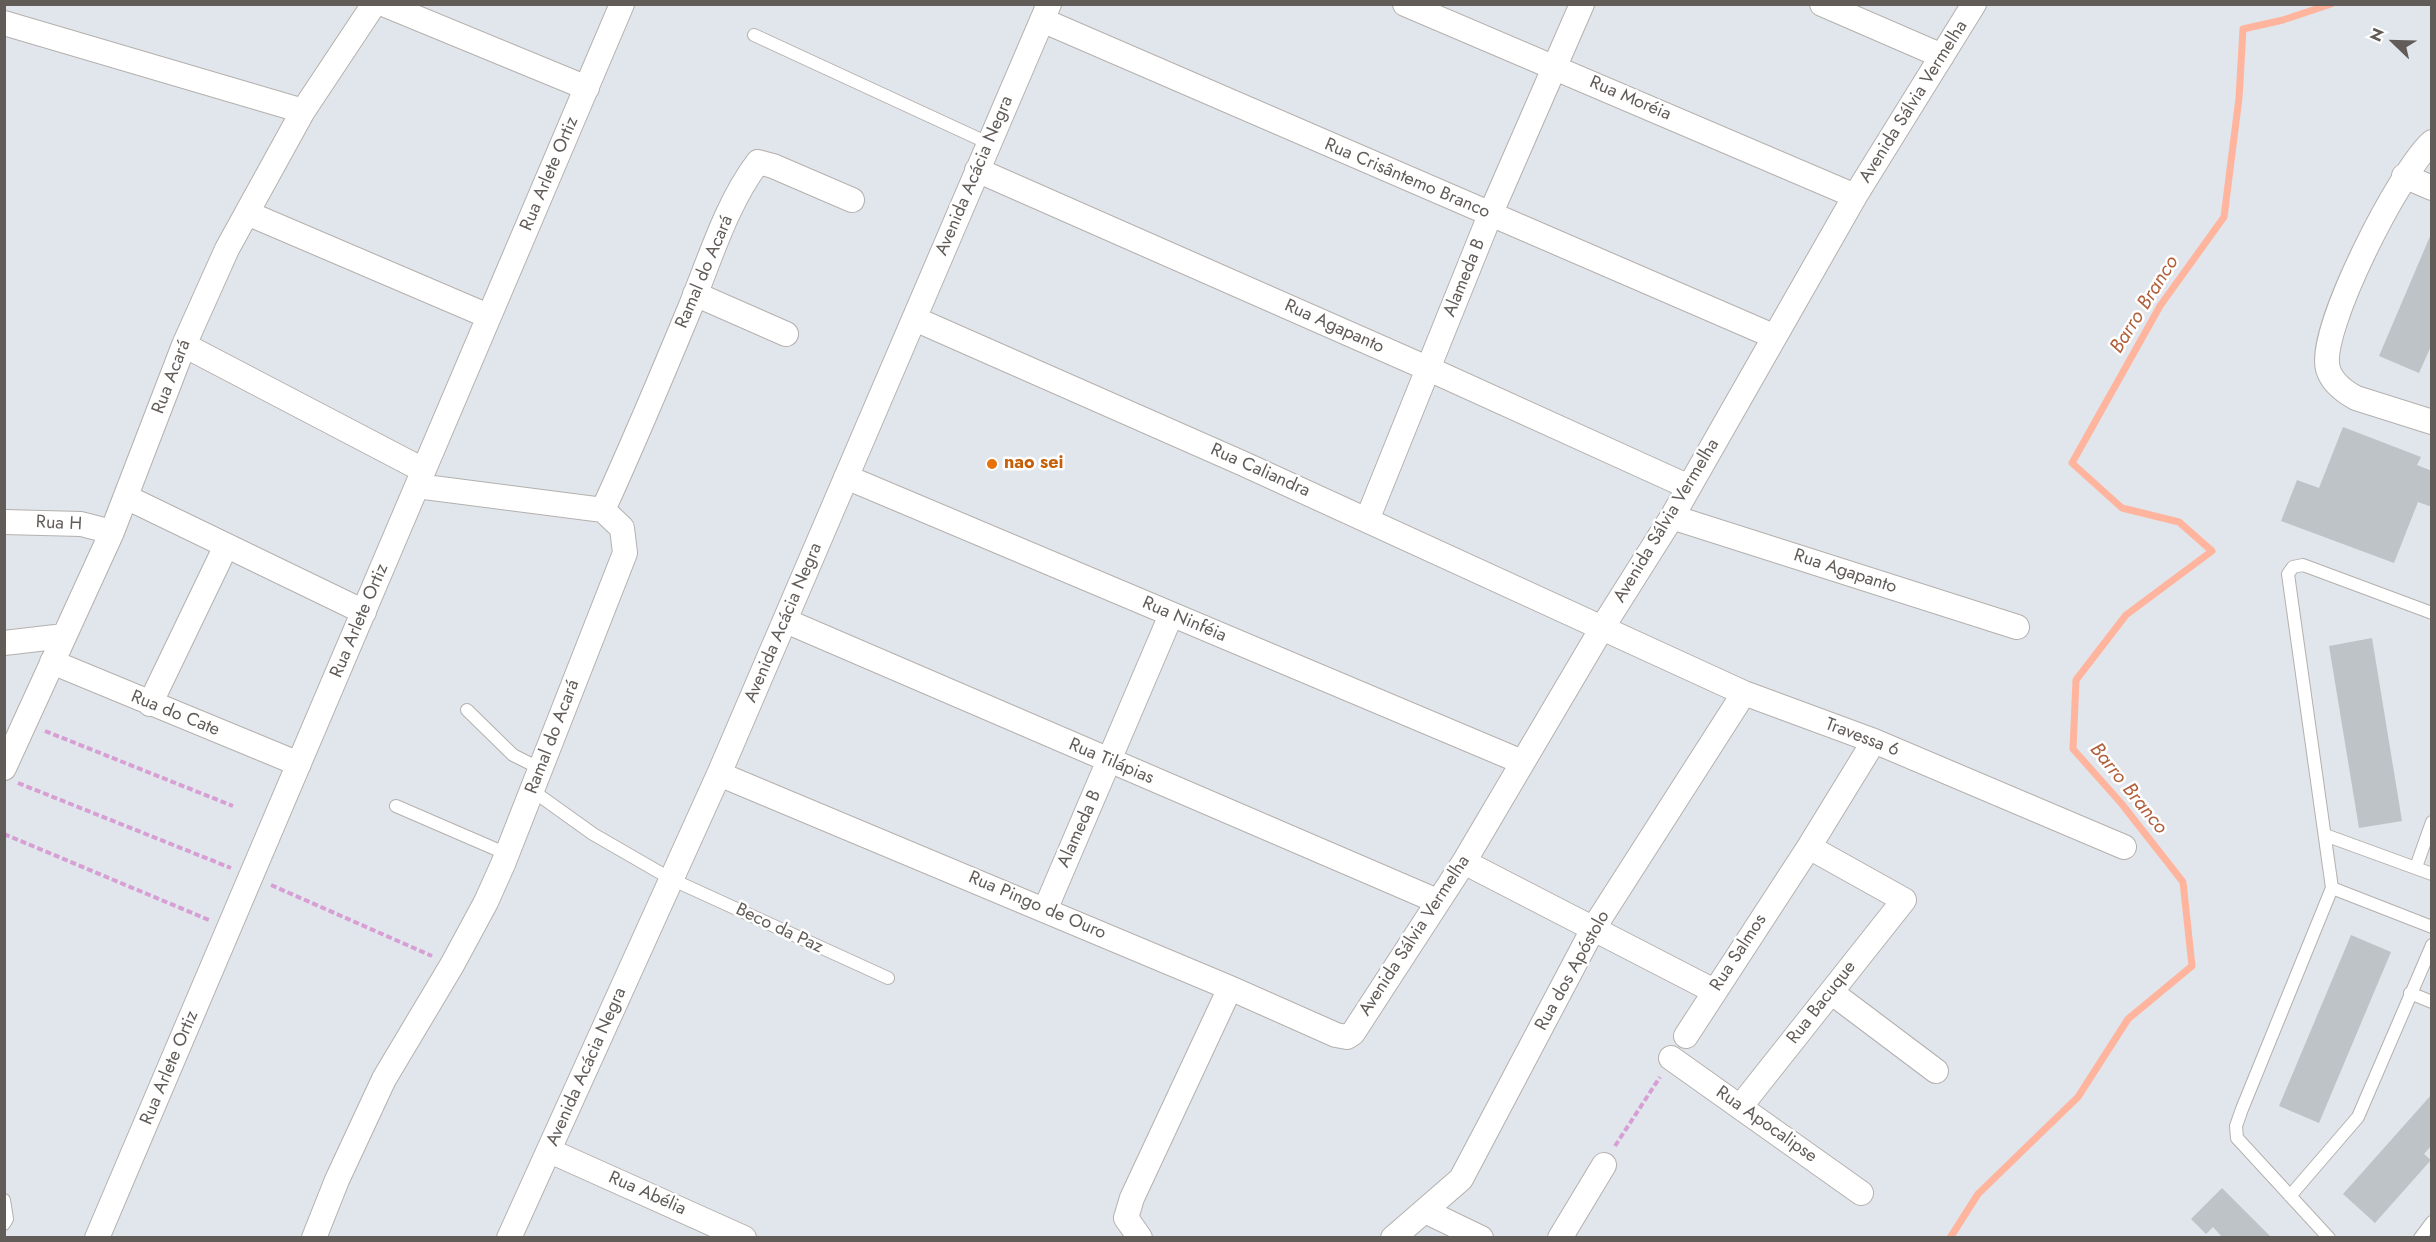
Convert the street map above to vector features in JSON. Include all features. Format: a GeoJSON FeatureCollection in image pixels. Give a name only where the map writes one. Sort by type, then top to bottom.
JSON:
{"type":"FeatureCollection","features":[{"type":"Feature","properties":{"kind":"street","name":"Rua Acará"},"geometry":{"type":"LineString","coordinates":[[10,775],[25,723],[112,532],[184,345],[227,249],[303,111],[374,4]]}},
{"type":"Feature","properties":{"kind":"street"},"geometry":{"type":"LineString","coordinates":[[383,4],[587,88]]}},
{"type":"Feature","properties":{"kind":"street","name":"Rua Arlete Ortiz"},"geometry":{"type":"LineString","coordinates":[[97,1238],[253,876],[488,316],[622,4]]}},
{"type":"Feature","properties":{"kind":"street","name":"Rua Moréia"},"geometry":{"type":"LineString","coordinates":[[1405,4],[1855,196]]}},
{"type":"Feature","properties":{"kind":"street","name":"Alameda B"},"geometry":{"type":"LineString","coordinates":[[1367,520],[1490,215],[1582,4]]}},
{"type":"Feature","properties":{"kind":"street"},"geometry":{"type":"LineString","coordinates":[[1822,4],[1942,56]]}},
{"type":"Feature","properties":{"kind":"street","name":"Avenida Sálvia Vermelha"},"geometry":{"type":"LineString","coordinates":[[1353,1033],[1464,862],[1602,628],[1672,517],[1773,336],[1855,196],[1974,4]]}},
{"type":"Feature","properties":{"kind":"street","name":"Avenida Acácia Negra"},"geometry":{"type":"LineString","coordinates":[[509,1238],[786,621],[1045,12]]}},
{"type":"Feature","properties":{"kind":"street","name":"Rua Crisântemo Branco"},"geometry":{"type":"LineString","coordinates":[[1045,12],[1490,215],[1773,336]]}},
{"type":"Feature","properties":{"kind":"street"},"geometry":{"type":"LineString","coordinates":[[4,23],[303,111]]}},
{"type":"Feature","properties":{"kind":"street"},"geometry":{"type":"LineString","coordinates":[[2432,142],[2421,152],[2404,176],[2370,238],[2340,308],[2327,354],[2328,369],[2335,382],[2345,392],[2356,398],[2432,422]]}},
{"type":"Feature","properties":{"kind":"street","name":"Ramal do Acará"},"geometry":{"type":"LineString","coordinates":[[314,1238],[337,1180],[384,1079],[452,965],[486,902],[507,854],[625,553],[622,528],[603,510],[635,441],[746,177],[758,162],[773,166],[852,200]]}},
{"type":"Feature","properties":{"kind":"street","name":"Rua Agapanto"},"geometry":{"type":"LineString","coordinates":[[976,170],[1429,369],[1689,487]]}},
{"type":"Feature","properties":{"kind":"street"},"geometry":{"type":"LineString","coordinates":[[2404,176],[2432,188]]}},
{"type":"Feature","properties":{"kind":"street"},"geometry":{"type":"LineString","coordinates":[[247,213],[488,316]]}},
{"type":"Feature","properties":{"kind":"street"},"geometry":{"type":"LineString","coordinates":[[695,294],[786,334]]}},
{"type":"Feature","properties":{"kind":"street","name":"Rua Caliandra"},"geometry":{"type":"LineString","coordinates":[[915,319],[1367,520],[1602,628]]}},
{"type":"Feature","properties":{"kind":"street"},"geometry":{"type":"LineString","coordinates":[[184,345],[420,478],[603,510]]}},
{"type":"Feature","properties":{"kind":"street","name":"Rua Ninféia"},"geometry":{"type":"LineString","coordinates":[[846,477],[1522,762]]}},
{"type":"Feature","properties":{"kind":"street"},"geometry":{"type":"LineString","coordinates":[[126,497],[364,612]]}},
{"type":"Feature","properties":{"kind":"street","name":"Rua Agapanto"},"geometry":{"type":"LineString","coordinates":[[1672,517],[2017,627]]}},
{"type":"Feature","properties":{"kind":"street","name":"Rua H"},"geometry":{"type":"LineString","coordinates":[[4,522],[81,524],[112,532]]}},
{"type":"Feature","properties":{"kind":"street"},"geometry":{"type":"LineString","coordinates":[[150,704],[226,546]]}},
{"type":"Feature","properties":{"kind":"street","name":"Alameda B"},"geometry":{"type":"LineString","coordinates":[[1044,910],[1171,615]]}},
{"type":"Feature","properties":{"kind":"street","name":"Rua Tilápias"},"geometry":{"type":"LineString","coordinates":[[786,621],[1437,901]]}},
{"type":"Feature","properties":{"kind":"street","name":"Travessa 6"},"geometry":{"type":"LineString","coordinates":[[1602,628],[1744,693],[1874,741],[2124,847]]}},
{"type":"Feature","properties":{"kind":"street"},"geometry":{"type":"LineString","coordinates":[[4,644],[64,636]]}},
{"type":"Feature","properties":{"kind":"street","name":"Rua do Cate"},"geometry":{"type":"LineString","coordinates":[[52,662],[299,764]]}},
{"type":"Feature","properties":{"kind":"street","name":"Rua dos Apóstolo"},"geometry":{"type":"LineString","coordinates":[[1393,1238],[1461,1179],[1593,929],[1744,693]]}},
{"type":"Feature","properties":{"kind":"street","name":"Rua Salmos"},"geometry":{"type":"LineString","coordinates":[[1686,1036],[1809,847],[1874,741]]}},
{"type":"Feature","properties":{"kind":"street","name":"Rua Pingo de Ouro"},"geometry":{"type":"LineString","coordinates":[[719,774],[1230,988],[1336,1035],[1347,1037],[1353,1033]]}},
{"type":"Feature","properties":{"kind":"street","name":"Rua Bacuque"},"geometry":{"type":"LineString","coordinates":[[1740,1107],[1904,900],[1809,847]]}},
{"type":"Feature","properties":{"kind":"street"},"geometry":{"type":"LineString","coordinates":[[1464,862],[1714,991]]}},
{"type":"Feature","properties":{"kind":"street"},"geometry":{"type":"LineString","coordinates":[[1140,1238],[1126,1218],[1132,1198],[1230,988]]}},
{"type":"Feature","properties":{"kind":"street"},"geometry":{"type":"LineString","coordinates":[[1831,992],[1936,1071]]}},
{"type":"Feature","properties":{"kind":"street","name":"Rua Apocalipse"},"geometry":{"type":"LineString","coordinates":[[1671,1058],[1861,1193]]}},
{"type":"Feature","properties":{"kind":"street","name":"Rua Abélia"},"geometry":{"type":"LineString","coordinates":[[550,1151],[744,1238]]}},
{"type":"Feature","properties":{"kind":"street"},"geometry":{"type":"LineString","coordinates":[[1560,1238],[1604,1165]]}},
{"type":"Feature","properties":{"kind":"street"},"geometry":{"type":"LineString","coordinates":[[1425,1211],[1481,1238]]}},
{"type":"Feature","properties":{"kind":"lane"},"geometry":{"type":"LineString","coordinates":[[754,35],[988,143]]}},
{"type":"Feature","properties":{"kind":"lane"},"geometry":{"type":"LineString","coordinates":[[2329,1238],[2237,1138],[2236,1126],[2332,888],[2289,569],[2296,565],[2303,565],[2432,613]]}},
{"type":"Feature","properties":{"kind":"lane","name":"Beco da Paz"},"geometry":{"type":"LineString","coordinates":[[467,710],[592,834],[671,879],[888,978]]}},
{"type":"Feature","properties":{"kind":"lane"},"geometry":{"type":"LineString","coordinates":[[396,806],[507,854]]}},
{"type":"Feature","properties":{"kind":"lane"},"geometry":{"type":"LineString","coordinates":[[2416,867],[2432,822]]}},
{"type":"Feature","properties":{"kind":"lane"},"geometry":{"type":"LineString","coordinates":[[2325,835],[2432,874]]}},
{"type":"Feature","properties":{"kind":"lane"},"geometry":{"type":"LineString","coordinates":[[2332,888],[2432,927]]}},
{"type":"Feature","properties":{"kind":"lane"},"geometry":{"type":"LineString","coordinates":[[2290,1196],[2358,1117],[2432,945]]}},
{"type":"Feature","properties":{"kind":"lane"},"geometry":{"type":"LineString","coordinates":[[2410,993],[2432,1002]]}},
{"type":"Feature","properties":{"kind":"lane"},"geometry":{"type":"LineString","coordinates":[[4,1200],[7,1205],[7,1219],[4,1224]]}},
{"type":"Feature","properties":{"kind":"lane"},"geometry":{"type":"LineString","coordinates":[[2420,1238],[2432,1222]]}},
{"type":"Feature","properties":{"kind":"path"},"geometry":{"type":"LineString","coordinates":[[25,723],[233,806]]}},
{"type":"Feature","properties":{"kind":"path"},"geometry":{"type":"LineString","coordinates":[[10,775],[253,876],[452,965]]}},
{"type":"Feature","properties":{"kind":"path"},"geometry":{"type":"LineString","coordinates":[[4,834],[230,928]]}},
{"type":"Feature","properties":{"kind":"path"},"geometry":{"type":"LineString","coordinates":[[1604,1165],[1671,1058]]}},
{"type":"Feature","properties":{"kind":"building"},"geometry":{"type":"Polygon","coordinates":[[[2431,234],[2432,344],[2419,373],[2379,356],[2431,234]]]}},
{"type":"Feature","properties":{"kind":"building"},"geometry":{"type":"Polygon","coordinates":[[[2343,427],[2421,457],[2417,465],[2432,471],[2432,507],[2418,502],[2394,563],[2281,521],[2297,480],[2319,488],[2343,427]]]}},
{"type":"Feature","properties":{"kind":"building"},"geometry":{"type":"Polygon","coordinates":[[[2372,638],[2402,821],[2359,828],[2329,646],[2372,638]]]}},
{"type":"Feature","properties":{"kind":"building"},"geometry":{"type":"Polygon","coordinates":[[[2351,935],[2391,952],[2319,1123],[2279,1106],[2351,935]]]}},
{"type":"Feature","properties":{"kind":"building"},"geometry":{"type":"Polygon","coordinates":[[[2432,1094],[2432,1145],[2424,1154],[2431,1160],[2375,1223],[2343,1194],[2432,1094]]]}},
{"type":"Feature","properties":{"kind":"building"},"geometry":{"type":"Polygon","coordinates":[[[2222,1188],[2272,1238],[2223,1238],[2213,1227],[2206,1234],[2191,1219],[2222,1188]]]}},
{"type":"Feature","properties":{"kind":"waterway","name":"Barro Branco"},"geometry":{"type":"LineString","coordinates":[[1950,1238],[1978,1194],[2078,1097],[2128,1019],[2192,966],[2183,882],[2121,803],[2073,749],[2076,680],[2126,615],[2212,551],[2179,522],[2122,508],[2072,463],[2160,306],[2224,217],[2239,98],[2243,29],[2283,20],[2331,4]]}},
{"type":"Feature","properties":{"kind":"place","name":"nao sei"},"geometry":{"type":"Point","coordinates":[992,464]}}]}
